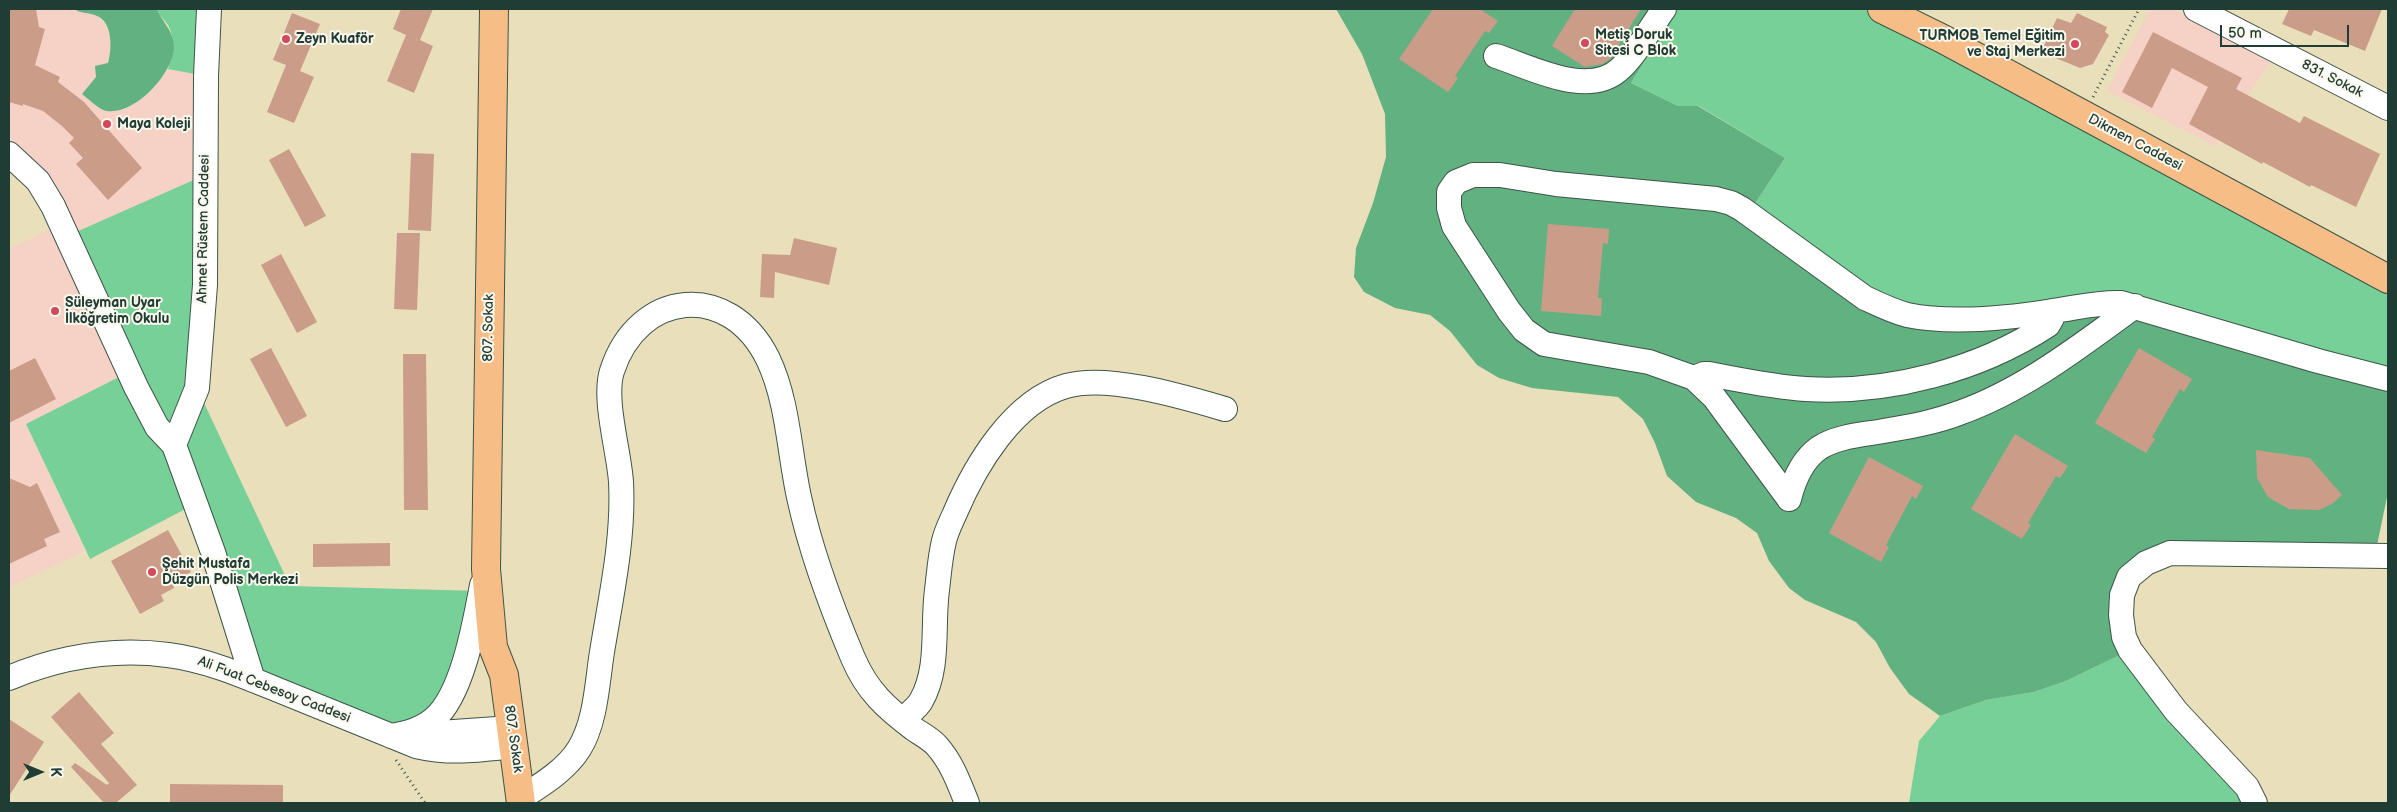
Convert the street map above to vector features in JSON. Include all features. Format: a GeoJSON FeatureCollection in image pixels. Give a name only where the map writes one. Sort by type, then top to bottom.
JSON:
{"type":"FeatureCollection","features":[{"type":"Feature","properties":{"kind":"main road","name":"807. Sokak"},"geometry":{"type":"LineString","coordinates":[[494,9],[486,569],[493,647],[487,678],[504,738],[516,802]]}},
{"type":"Feature","properties":{"kind":"main road","name":"Dikmen Caddesi"},"geometry":{"type":"LineString","coordinates":[[1882,9],[1943,38],[2388,279]]}},
{"type":"Feature","properties":{"kind":"street","name":"Ahmet Rüstem Caddesi"},"geometry":{"type":"LineString","coordinates":[[174,445],[197,388],[198,379],[205,285],[206,76],[209,9]]}},
{"type":"Feature","properties":{"kind":"street"},"geometry":{"type":"LineString","coordinates":[[1496,56],[1574,81],[1599,81],[1606,79],[1623,66],[1664,9]]}},
{"type":"Feature","properties":{"kind":"street","name":"831. Sokak"},"geometry":{"type":"LineString","coordinates":[[2196,9],[2388,108]]}},
{"type":"Feature","properties":{"kind":"street"},"geometry":{"type":"LineString","coordinates":[[9,154],[38,181],[54,206],[136,388],[157,428],[174,445],[213,552],[253,680]]}},
{"type":"Feature","properties":{"kind":"street"},"geometry":{"type":"LineString","coordinates":[[2135,306],[2054,363],[1985,402],[1928,423],[1848,438],[1819,448],[1798,472],[1789,499],[1714,397],[1694,378],[1649,362],[1544,344],[1524,330],[1509,311],[1454,226],[1449,208],[1449,192],[1456,182],[1473,175],[1500,175],[1556,184],[1716,198],[1742,209],[1864,298],[1907,314],[1957,318],[1992,318],[2052,312],[2098,303],[2121,303],[2135,306],[2318,361],[2388,379]]}},
{"type":"Feature","properties":{"kind":"street"},"geometry":{"type":"LineString","coordinates":[[516,802],[552,778],[578,750],[590,720],[618,555],[621,485],[618,448],[610,407],[610,376],[621,347],[640,324],[672,306],[702,304],[728,313],[751,332],[768,360],[784,406],[794,475],[807,534],[830,602],[855,663],[879,702],[936,745],[955,771],[967,803]]}},
{"type":"Feature","properties":{"kind":"street"},"geometry":{"type":"LineString","coordinates":[[1694,378],[1704,374],[1780,387],[1808,389],[1835,389],[1888,384],[1959,367],[2000,352],[2048,325],[2052,318],[2052,312]]}},
{"type":"Feature","properties":{"kind":"street"},"geometry":{"type":"LineString","coordinates":[[902,720],[920,703],[928,684],[934,647],[936,594],[944,540],[966,487],[996,440],[1018,416],[1047,393],[1067,386],[1091,384],[1171,393],[1225,409]]}},
{"type":"Feature","properties":{"kind":"street"},"geometry":{"type":"LineString","coordinates":[[2255,803],[2247,787],[2176,711],[2130,650],[2124,637],[2120,615],[2122,596],[2129,577],[2146,563],[2170,553],[2388,556]]}},
{"type":"Feature","properties":{"kind":"street"},"geometry":{"type":"LineString","coordinates":[[384,733],[414,732],[435,718],[448,701],[466,656],[486,569]]}},
{"type":"Feature","properties":{"kind":"street","name":"Ali Fuat Cebesoy Caddesi"},"geometry":{"type":"LineString","coordinates":[[9,678],[60,659],[105,654],[167,654],[197,660],[253,680],[384,733],[504,738]]}},
{"type":"Feature","properties":{"kind":"path"},"geometry":{"type":"LineString","coordinates":[[2084,115],[2139,9]]}},
{"type":"Feature","properties":{"kind":"path"},"geometry":{"type":"LineString","coordinates":[[384,733],[425,803]]}},
{"type":"Feature","properties":{"kind":"shaded area"},"geometry":{"type":"Polygon","coordinates":[[[9,9],[74,9],[99,16],[109,31],[112,51],[108,63],[83,94],[149,93],[168,69],[206,76],[205,175],[129,372],[26,424],[85,551],[9,587],[9,249],[62,224],[9,154],[9,9]]]}},
{"type":"Feature","properties":{"kind":"shaded area"},"geometry":{"type":"Polygon","coordinates":[[[2150,9],[2173,9],[2273,57],[2215,146],[2107,91],[2150,9]]]}},
{"type":"Feature","properties":{"kind":"green space"},"geometry":{"type":"Polygon","coordinates":[[[74,9],[157,9],[170,31],[174,47],[167,69],[151,91],[140,100],[118,111],[104,110],[82,94],[96,77],[95,66],[108,63],[110,37],[109,30],[102,19],[74,9]]]}},
{"type":"Feature","properties":{"kind":"green space"},"geometry":{"type":"Polygon","coordinates":[[[157,9],[209,9],[206,76],[168,69],[173,41],[168,25],[157,9]]]}},
{"type":"Feature","properties":{"kind":"green space"},"geometry":{"type":"Polygon","coordinates":[[[1336,9],[1677,9],[1631,83],[1678,106],[1698,106],[1785,158],[1748,214],[1907,315],[2098,303],[2388,379],[2388,492],[2375,555],[2205,552],[2129,577],[2130,650],[2066,681],[2034,692],[1986,700],[1940,716],[1909,694],[1890,668],[1876,642],[1856,622],[1805,600],[1789,588],[1769,561],[1757,533],[1736,518],[1696,502],[1667,476],[1655,443],[1643,419],[1618,397],[1532,388],[1499,378],[1477,365],[1450,331],[1430,315],[1395,308],[1364,292],[1354,277],[1356,248],[1373,203],[1386,157],[1385,114],[1362,54],[1336,9]]]}},
{"type":"Feature","properties":{"kind":"green space"},"geometry":{"type":"Polygon","coordinates":[[[1677,9],[1882,9],[2388,279],[2388,379],[1907,315],[1748,214],[1785,158],[1699,106],[1678,106],[1631,83],[1677,9]]]}},
{"type":"Feature","properties":{"kind":"green space"},"geometry":{"type":"Polygon","coordinates":[[[205,175],[197,388],[290,586],[481,591],[466,656],[414,732],[253,680],[195,504],[90,559],[26,424],[129,372],[67,236],[205,175]]]}},
{"type":"Feature","properties":{"kind":"green space"},"geometry":{"type":"Polygon","coordinates":[[[2130,650],[2255,803],[1909,803],[1919,741],[1940,716],[1986,700],[2034,692],[2066,681],[2130,650]]]}},
{"type":"Feature","properties":{"kind":"building"},"geometry":{"type":"Polygon","coordinates":[[[9,9],[36,9],[39,27],[45,29],[35,65],[60,77],[58,82],[84,102],[142,168],[108,200],[76,164],[83,158],[69,143],[74,138],[62,126],[43,111],[23,104],[23,106],[9,102],[9,9]]]}},
{"type":"Feature","properties":{"kind":"building"},"geometry":{"type":"Polygon","coordinates":[[[401,9],[433,9],[420,40],[433,46],[414,93],[387,81],[406,35],[393,29],[401,9]]]}},
{"type":"Feature","properties":{"kind":"building"},"geometry":{"type":"Polygon","coordinates":[[[1433,9],[1480,9],[1498,21],[1489,33],[1485,31],[1455,76],[1458,78],[1448,92],[1399,59],[1433,9]]]}},
{"type":"Feature","properties":{"kind":"building","name":"Metiş Doruk Sitesi C Blok"},"geometry":{"type":"Polygon","coordinates":[[[1575,9],[1641,9],[1610,59],[1602,64],[1585,67],[1552,46],[1575,9]]]}},
{"type":"Feature","properties":{"kind":"building"},"geometry":{"type":"Polygon","coordinates":[[[2289,9],[2382,9],[2365,51],[2314,30],[2311,36],[2282,24],[2289,9]]]}},
{"type":"Feature","properties":{"kind":"building"},"geometry":{"type":"Polygon","coordinates":[[[292,13],[320,24],[300,71],[314,77],[294,123],[267,112],[286,65],[273,60],[292,13]]]}},
{"type":"Feature","properties":{"kind":"building","name":"TURMOB Temel Eğitim ve Staj Merkezi"},"geometry":{"type":"Polygon","coordinates":[[[2077,13],[2107,27],[2105,32],[2109,35],[2093,64],[2080,68],[2041,52],[2057,18],[2071,23],[2077,13]]]}},
{"type":"Feature","properties":{"kind":"building"},"geometry":{"type":"Polygon","coordinates":[[[2153,32],[2242,78],[2236,89],[2300,123],[2304,116],[2380,154],[2356,207],[2311,185],[2310,187],[2263,162],[2262,164],[2189,124],[2208,87],[2172,68],[2152,108],[2122,92],[2153,32]]]}},
{"type":"Feature","properties":{"kind":"building"},"geometry":{"type":"Polygon","coordinates":[[[289,149],[326,216],[305,227],[269,160],[289,149]]]}},
{"type":"Feature","properties":{"kind":"building"},"geometry":{"type":"Polygon","coordinates":[[[411,153],[434,154],[431,231],[408,230],[411,153]]]}},
{"type":"Feature","properties":{"kind":"building"},"geometry":{"type":"Polygon","coordinates":[[[1548,224],[1609,229],[1608,244],[1603,243],[1598,298],[1602,298],[1601,316],[1541,311],[1548,224]]]}},
{"type":"Feature","properties":{"kind":"building"},"geometry":{"type":"Polygon","coordinates":[[[397,233],[420,233],[417,310],[394,309],[397,233]]]}},
{"type":"Feature","properties":{"kind":"building"},"geometry":{"type":"Polygon","coordinates":[[[794,238],[837,248],[829,285],[775,272],[774,298],[760,297],[762,254],[790,255],[794,238]]]}},
{"type":"Feature","properties":{"kind":"building"},"geometry":{"type":"Polygon","coordinates":[[[281,254],[317,322],[297,333],[261,265],[281,254]]]}},
{"type":"Feature","properties":{"kind":"building"},"geometry":{"type":"Polygon","coordinates":[[[271,348],[307,416],[286,427],[250,359],[271,348]]]}},
{"type":"Feature","properties":{"kind":"building"},"geometry":{"type":"Polygon","coordinates":[[[2139,348],[2192,379],[2184,392],[2180,389],[2152,437],[2155,439],[2146,453],[2095,423],[2139,348]]]}},
{"type":"Feature","properties":{"kind":"building"},"geometry":{"type":"Polygon","coordinates":[[[403,354],[426,354],[428,510],[404,510],[403,354]]]}},
{"type":"Feature","properties":{"kind":"building"},"geometry":{"type":"Polygon","coordinates":[[[35,358],[56,399],[9,423],[9,371],[35,358]]]}},
{"type":"Feature","properties":{"kind":"building"},"geometry":{"type":"Polygon","coordinates":[[[2015,434],[2068,466],[2060,478],[2056,476],[2028,523],[2031,525],[2022,539],[1971,509],[2015,434]]]}},
{"type":"Feature","properties":{"kind":"building"},"geometry":{"type":"Polygon","coordinates":[[[2256,450],[2310,458],[2342,495],[2332,504],[2319,510],[2289,509],[2268,497],[2257,478],[2256,450]]]}},
{"type":"Feature","properties":{"kind":"building"},"geometry":{"type":"Polygon","coordinates":[[[1869,457],[1923,486],[1916,499],[1912,496],[1886,545],[1889,547],[1881,562],[1829,533],[1869,457]]]}},
{"type":"Feature","properties":{"kind":"building"},"geometry":{"type":"Polygon","coordinates":[[[9,478],[30,487],[37,483],[60,532],[44,539],[47,546],[9,564],[9,478]]]}},
{"type":"Feature","properties":{"kind":"building"},"geometry":{"type":"Polygon","coordinates":[[[168,530],[191,572],[172,582],[174,588],[161,595],[164,601],[140,614],[111,561],[168,530]]]}},
{"type":"Feature","properties":{"kind":"building"},"geometry":{"type":"Polygon","coordinates":[[[390,543],[390,566],[313,567],[313,544],[390,543]]]}},
{"type":"Feature","properties":{"kind":"building"},"geometry":{"type":"Polygon","coordinates":[[[79,692],[114,733],[101,744],[137,785],[116,803],[104,803],[71,767],[75,763],[107,785],[109,783],[51,717],[79,692]]]}},
{"type":"Feature","properties":{"kind":"building"},"geometry":{"type":"Polygon","coordinates":[[[9,719],[44,742],[9,796],[9,719]]]}},
{"type":"Feature","properties":{"kind":"building"},"geometry":{"type":"Polygon","coordinates":[[[170,784],[283,785],[283,803],[170,803],[170,784]]]}},
{"type":"Feature","properties":{"kind":"place","name":"Zeyn Kuaför"},"geometry":{"type":"Point","coordinates":[286,39]}},
{"type":"Feature","properties":{"kind":"place","name":"Metiş Doruk Sitesi C Blok"},"geometry":{"type":"Point","coordinates":[1585,43]}},
{"type":"Feature","properties":{"kind":"place","name":"TURMOB Temel Eğitim ve Staj Merkezi"},"geometry":{"type":"Point","coordinates":[2075,44]}},
{"type":"Feature","properties":{"kind":"place","name":"Maya Koleji"},"geometry":{"type":"Point","coordinates":[107,124]}},
{"type":"Feature","properties":{"kind":"place","name":"Süleyman Uyar İlköğretim Okulu"},"geometry":{"type":"Point","coordinates":[55,311]}},
{"type":"Feature","properties":{"kind":"place","name":"Şehit Mustafa Düzgün Polis Merkezi"},"geometry":{"type":"Point","coordinates":[152,572]}}]}
